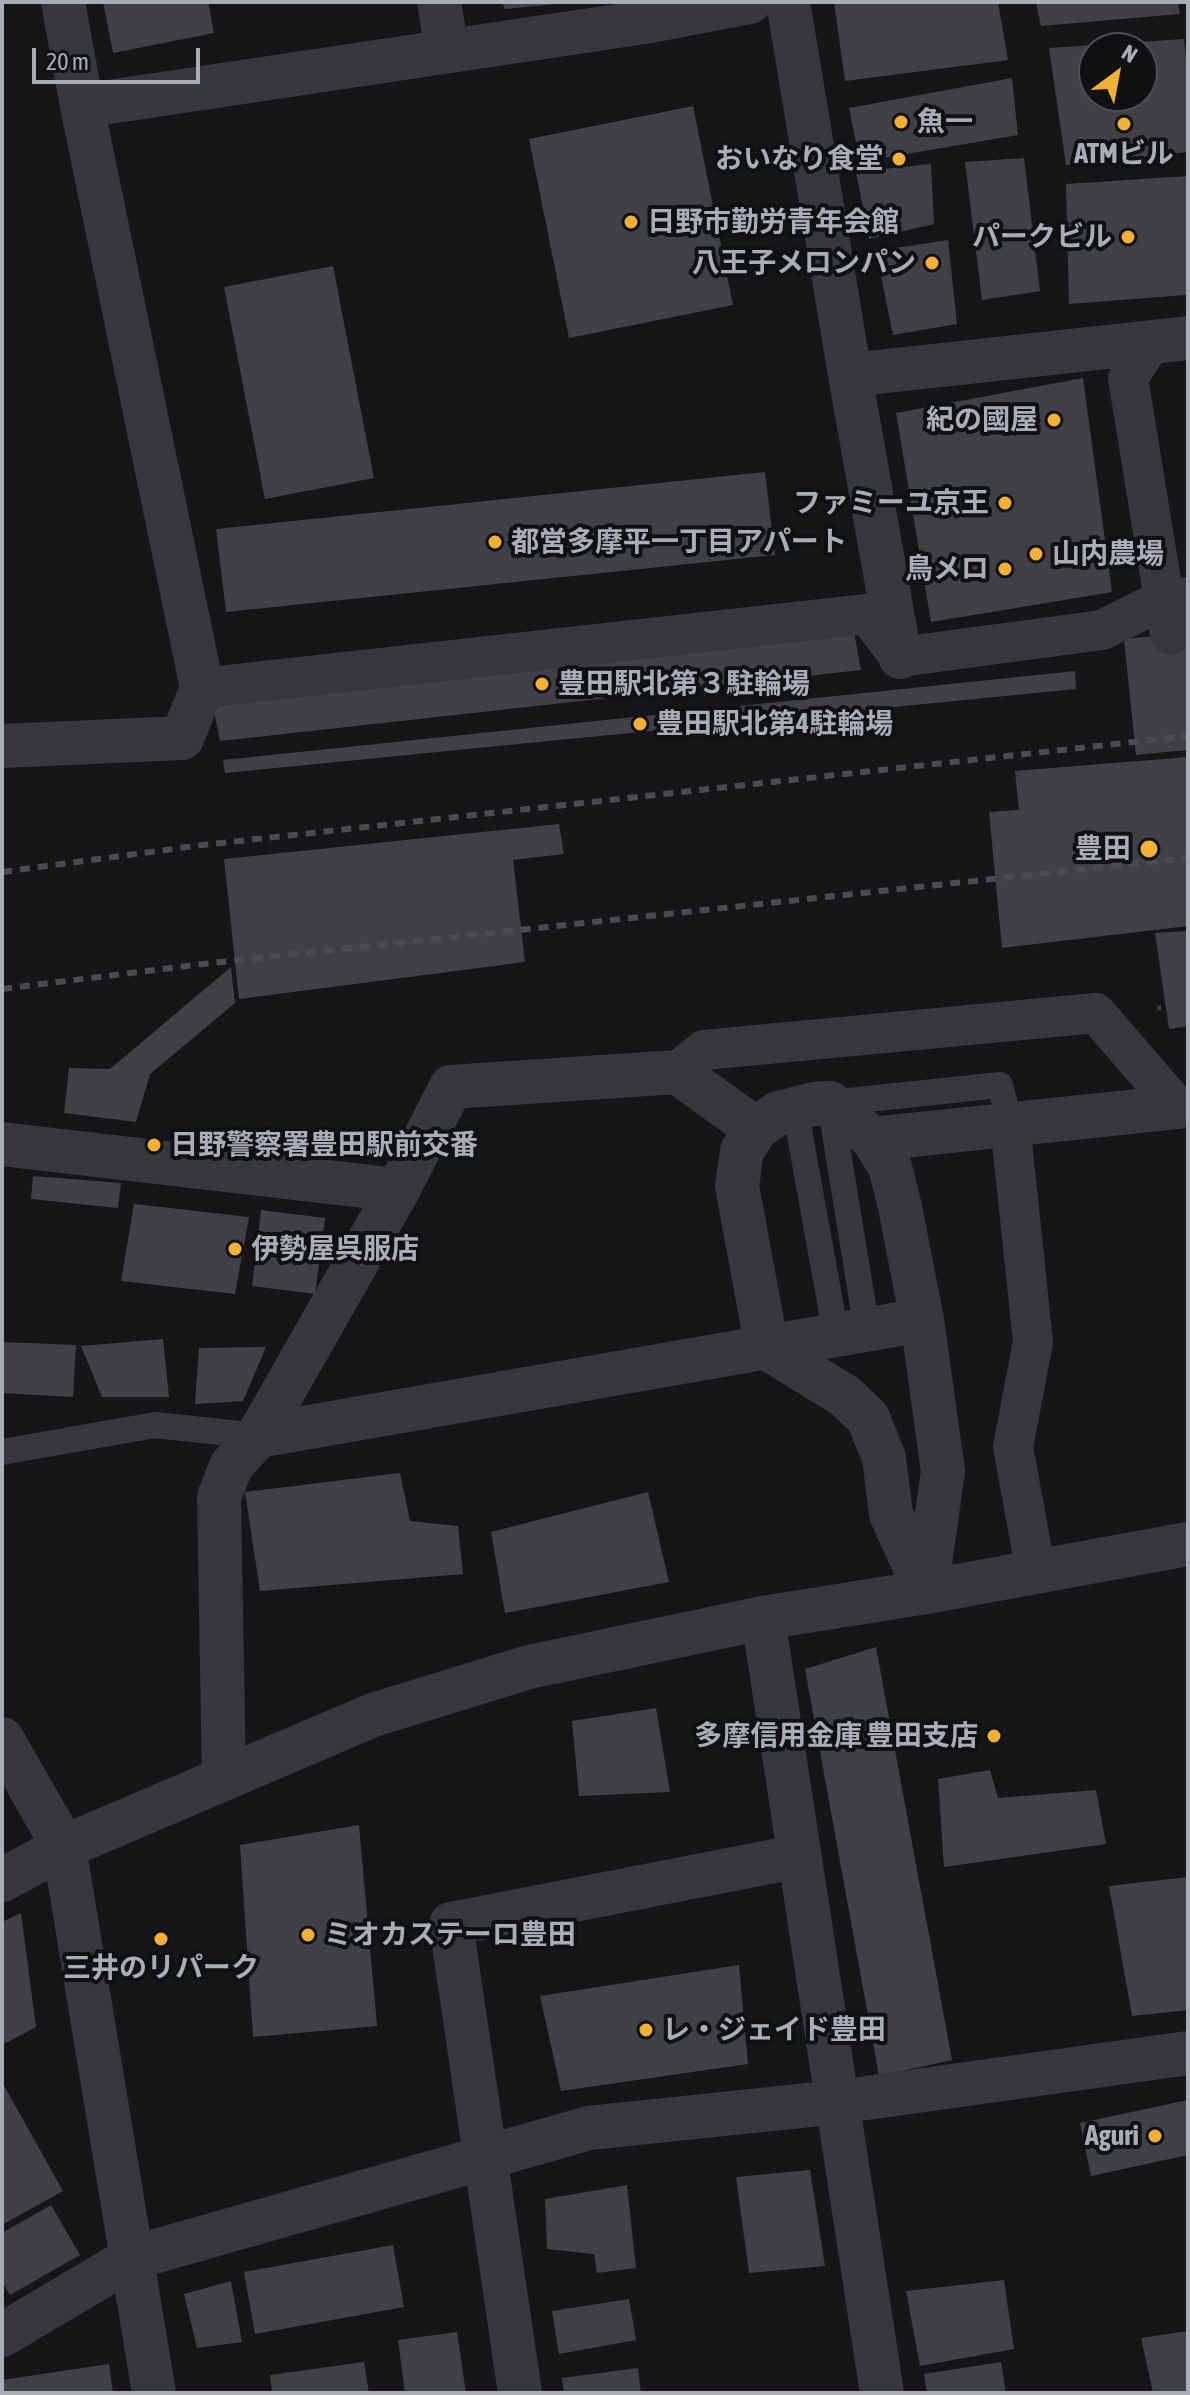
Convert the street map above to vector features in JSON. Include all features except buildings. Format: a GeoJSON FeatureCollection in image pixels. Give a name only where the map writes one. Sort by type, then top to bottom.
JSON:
{"type":"FeatureCollection","features":[{"type":"Feature","properties":{"kind":"street"},"geometry":{"type":"LineString","coordinates":[[2,746],[182,738],[202,688],[63,2]]}},
{"type":"Feature","properties":{"kind":"street"},"geometry":{"type":"LineString","coordinates":[[439,2],[447,50]]}},
{"type":"Feature","properties":{"kind":"street"},"geometry":{"type":"LineString","coordinates":[[82,106],[651,21],[750,2]]}},
{"type":"Feature","properties":{"kind":"street"},"geometry":{"type":"LineString","coordinates":[[788,2],[900,657]]}},
{"type":"Feature","properties":{"kind":"street"},"geometry":{"type":"LineString","coordinates":[[850,375],[1169,341]]}},
{"type":"Feature","properties":{"kind":"street"},"geometry":{"type":"LineString","coordinates":[[900,657],[1102,630],[1174,611],[1128,378],[1169,341]]}},
{"type":"Feature","properties":{"kind":"street"},"geometry":{"type":"LineString","coordinates":[[202,688],[867,614],[900,657]]}},
{"type":"Feature","properties":{"kind":"street"},"geometry":{"type":"LineString","coordinates":[[677,1072],[704,1050],[1096,1013],[1182,1107]]}},
{"type":"Feature","properties":{"kind":"street"},"geometry":{"type":"LineString","coordinates":[[224,1779],[219,1497],[231,1466],[258,1436],[398,1190],[451,1087],[677,1072],[873,1139],[1182,1107]]}},
{"type":"Feature","properties":{"kind":"street"},"geometry":{"type":"LineString","coordinates":[[795,1111],[742,1151],[737,1186],[767,1348],[845,1396],[868,1418],[884,1458],[891,1514],[926,1592]]}},
{"type":"Feature","properties":{"kind":"street"},"geometry":{"type":"LineString","coordinates":[[1010,1123],[1033,1342],[1013,1447],[1036,1572]]}},
{"type":"Feature","properties":{"kind":"street"},"geometry":{"type":"LineString","coordinates":[[873,1139],[890,1167],[922,1320],[943,1471],[926,1592]]}},
{"type":"Feature","properties":{"kind":"street"},"geometry":{"type":"LineString","coordinates":[[2,1144],[398,1190]]}},
{"type":"Feature","properties":{"kind":"street"},"geometry":{"type":"LineString","coordinates":[[258,1436],[922,1320]]}},
{"type":"Feature","properties":{"kind":"street"},"geometry":{"type":"LineString","coordinates":[[2,1880],[64,1847],[373,1715],[515,1672],[645,1641],[763,1618],[1188,1544]]}},
{"type":"Feature","properties":{"kind":"street"},"geometry":{"type":"LineString","coordinates":[[763,1618],[882,2393]]}},
{"type":"Feature","properties":{"kind":"street"},"geometry":{"type":"LineString","coordinates":[[2,1739],[64,1847],[154,2393]]}},
{"type":"Feature","properties":{"kind":"street"},"geometry":{"type":"LineString","coordinates":[[520,2393],[451,1924],[800,1856]]}},
{"type":"Feature","properties":{"kind":"street"},"geometry":{"type":"LineString","coordinates":[[2,2335],[132,2258],[589,2128],[838,2102],[1188,2053]]}},
{"type":"Feature","properties":{"kind":"lane"},"geometry":{"type":"LineString","coordinates":[[795,1111],[1000,1085],[1010,1123]]}},
{"type":"Feature","properties":{"kind":"lane"},"geometry":{"type":"LineString","coordinates":[[795,1111],[844,1334]]}},
{"type":"Feature","properties":{"kind":"lane"},"geometry":{"type":"LineString","coordinates":[[795,1111],[844,1334]]}},
{"type":"Feature","properties":{"kind":"lane"},"geometry":{"type":"LineString","coordinates":[[2,1452],[155,1425],[258,1436]]}},
{"type":"Feature","properties":{"kind":"path"},"geometry":{"type":"LineString","coordinates":[[1179,846],[1188,845]]}},
{"type":"Feature","properties":{"kind":"railway"},"geometry":{"type":"LineString","coordinates":[[2,872],[203,845],[1188,736]]}},
{"type":"Feature","properties":{"kind":"railway"},"geometry":{"type":"LineString","coordinates":[[2,989],[203,964],[1188,858]]}},
{"type":"Feature","properties":{"kind":"place","name":"魚一"},"geometry":{"type":"Point","coordinates":[901,122]}},
{"type":"Feature","properties":{"kind":"place","name":"ATMビル"},"geometry":{"type":"Point","coordinates":[1124,124]}},
{"type":"Feature","properties":{"kind":"place","name":"おいなり食堂"},"geometry":{"type":"Point","coordinates":[899,159]}},
{"type":"Feature","properties":{"kind":"place","name":"日野市勤労青年会館"},"geometry":{"type":"Point","coordinates":[631,222]}},
{"type":"Feature","properties":{"kind":"place","name":"パークビル"},"geometry":{"type":"Point","coordinates":[1128,237]}},
{"type":"Feature","properties":{"kind":"place","name":"八王子メロンパン"},"geometry":{"type":"Point","coordinates":[932,263]}},
{"type":"Feature","properties":{"kind":"place","name":"紀の國屋"},"geometry":{"type":"Point","coordinates":[1054,420]}},
{"type":"Feature","properties":{"kind":"place","name":"ファミーユ京王"},"geometry":{"type":"Point","coordinates":[1005,503]}},
{"type":"Feature","properties":{"kind":"place","name":"都営多摩平一丁目アパート"},"geometry":{"type":"Point","coordinates":[495,542]}},
{"type":"Feature","properties":{"kind":"place","name":"山内農場"},"geometry":{"type":"Point","coordinates":[1036,554]}},
{"type":"Feature","properties":{"kind":"place","name":"鳥メロ"},"geometry":{"type":"Point","coordinates":[1005,569]}},
{"type":"Feature","properties":{"kind":"place","name":"豊田駅北第３駐輪場"},"geometry":{"type":"Point","coordinates":[542,684]}},
{"type":"Feature","properties":{"kind":"place","name":"豊田駅北第4駐輪場"},"geometry":{"type":"Point","coordinates":[640,724]}},
{"type":"Feature","properties":{"kind":"place","name":"豊田"},"geometry":{"type":"Point","coordinates":[1149,849]}},
{"type":"Feature","properties":{"kind":"place","name":"日野警察署豊田駅前交番"},"geometry":{"type":"Point","coordinates":[154,1145]}},
{"type":"Feature","properties":{"kind":"place","name":"伊勢屋呉服店"},"geometry":{"type":"Point","coordinates":[235,1249]}},
{"type":"Feature","properties":{"kind":"place","name":"多摩信用金庫 豊田支店"},"geometry":{"type":"Point","coordinates":[994,1736]}},
{"type":"Feature","properties":{"kind":"place","name":"ミオカステーロ豊田"},"geometry":{"type":"Point","coordinates":[308,1935]}},
{"type":"Feature","properties":{"kind":"place","name":"三井のリパーク"},"geometry":{"type":"Point","coordinates":[161,1939]}},
{"type":"Feature","properties":{"kind":"place","name":"レ・ジェイド豊田"},"geometry":{"type":"Point","coordinates":[646,2030]}},
{"type":"Feature","properties":{"kind":"place","name":"Aguri"},"geometry":{"type":"Point","coordinates":[1155,2136]}}]}
